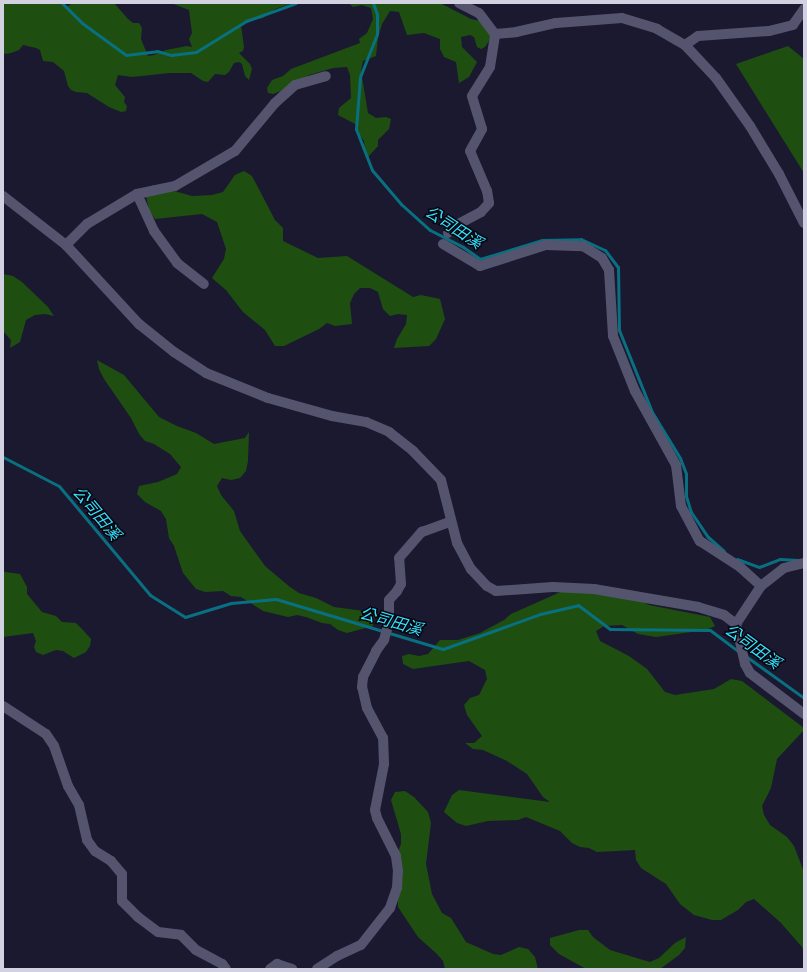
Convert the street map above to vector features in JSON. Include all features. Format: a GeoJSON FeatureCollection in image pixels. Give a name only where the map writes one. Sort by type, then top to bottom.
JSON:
{"type":"FeatureCollection","features":[{"type":"Feature","properties":{"kind":"street"},"geometry":{"type":"LineString","coordinates":[[448,233],[451,228],[482,212],[489,203],[487,191],[470,151],[482,129],[472,96],[490,67],[495,34],[479,13],[459,3]]}},
{"type":"Feature","properties":{"kind":"street"},"geometry":{"type":"LineString","coordinates":[[685,45],[698,36],[769,31],[793,26],[804,9]]}},
{"type":"Feature","properties":{"kind":"street"},"geometry":{"type":"LineString","coordinates":[[495,34],[516,32],[556,23],[622,18],[657,29],[685,45],[716,78],[750,126],[779,174],[804,224]]}},
{"type":"Feature","properties":{"kind":"street"},"geometry":{"type":"LineString","coordinates":[[66,245],[87,224],[137,194],[175,186],[235,151],[275,103],[295,86],[326,76]]}},
{"type":"Feature","properties":{"kind":"street"},"geometry":{"type":"LineString","coordinates":[[137,194],[154,231],[177,263],[204,284]]}},
{"type":"Feature","properties":{"kind":"street"},"geometry":{"type":"LineString","coordinates":[[3,196],[66,245],[139,324],[174,352],[206,373],[268,398],[332,416],[366,422],[388,432],[413,451],[441,480],[456,543],[471,569],[487,586],[496,591],[553,586],[594,589],[698,607],[724,616],[737,626],[745,664],[750,673],[758,681],[804,714]]}},
{"type":"Feature","properties":{"kind":"street"},"geometry":{"type":"LineString","coordinates":[[444,244],[480,266],[546,245],[583,246],[602,258],[609,270],[613,336],[635,391],[676,464],[681,506],[700,541],[740,567],[761,586]]}},
{"type":"Feature","properties":{"kind":"street"},"geometry":{"type":"LineString","coordinates":[[317,969],[337,956],[361,945],[390,908],[397,888],[398,871],[396,856],[376,818],[375,810],[384,764],[383,738],[367,708],[362,687],[368,665],[384,640],[389,619],[389,600],[401,584],[399,558],[422,532],[450,522]]}},
{"type":"Feature","properties":{"kind":"street"},"geometry":{"type":"LineString","coordinates":[[737,626],[761,586],[784,568],[804,564]]}},
{"type":"Feature","properties":{"kind":"street"},"geometry":{"type":"LineString","coordinates":[[3,706],[46,734],[54,746],[68,786],[79,805],[87,840],[95,851],[111,861],[122,874],[122,901],[138,917],[158,932],[181,936],[196,950],[222,964],[226,969]]}},
{"type":"Feature","properties":{"kind":"street"},"geometry":{"type":"LineString","coordinates":[[270,969],[277,964],[292,969]]}},
{"type":"Feature","properties":{"kind":"green space"},"geometry":{"type":"Polygon","coordinates":[[[3,3],[62,3],[65,8],[73,3],[114,3],[133,23],[139,23],[142,28],[141,39],[148,56],[166,50],[187,46],[192,47],[189,39],[192,33],[189,10],[171,3],[293,3],[275,9],[263,18],[245,22],[241,25],[244,47],[243,51],[239,53],[250,64],[252,69],[249,80],[245,76],[242,64],[239,62],[234,63],[229,72],[225,75],[215,74],[208,82],[203,81],[191,73],[170,73],[132,77],[118,75],[115,85],[125,97],[124,102],[127,106],[126,111],[121,112],[109,107],[87,93],[71,90],[68,86],[64,71],[53,62],[43,61],[40,50],[36,48],[23,45],[19,50],[5,54],[3,52],[3,3]]]}},
{"type":"Feature","properties":{"kind":"green space"},"geometry":{"type":"Polygon","coordinates":[[[349,3],[440,3],[471,19],[480,21],[490,33],[490,39],[485,47],[481,49],[477,47],[474,37],[470,35],[461,37],[462,47],[477,62],[469,77],[459,83],[456,62],[444,57],[440,49],[440,39],[424,33],[407,35],[399,12],[390,11],[382,24],[378,38],[376,56],[363,61],[361,71],[368,113],[376,118],[386,117],[391,119],[389,129],[378,140],[378,146],[367,158],[365,155],[364,141],[359,134],[357,125],[338,115],[339,108],[351,98],[350,75],[347,67],[333,68],[309,75],[273,94],[268,93],[267,88],[272,80],[283,76],[291,69],[360,43],[359,39],[367,33],[373,19],[371,8],[362,5],[353,7],[349,3]]]}},
{"type":"Feature","properties":{"kind":"green space"},"geometry":{"type":"Polygon","coordinates":[[[788,46],[804,59],[804,173],[736,64],[788,46]]]}},
{"type":"Feature","properties":{"kind":"green space"},"geometry":{"type":"Polygon","coordinates":[[[244,171],[252,176],[275,220],[283,228],[283,241],[318,258],[347,256],[413,297],[421,295],[440,299],[445,319],[436,339],[429,346],[394,348],[397,339],[406,324],[407,315],[398,314],[390,316],[383,309],[378,292],[370,288],[360,288],[354,294],[350,303],[352,324],[335,326],[327,323],[319,329],[284,346],[275,346],[265,330],[243,312],[226,290],[212,278],[224,259],[226,249],[217,222],[202,214],[155,219],[149,210],[145,191],[153,185],[192,196],[212,195],[223,192],[235,175],[244,171]]]}},
{"type":"Feature","properties":{"kind":"green space"},"geometry":{"type":"Polygon","coordinates":[[[3,274],[13,276],[22,282],[48,307],[54,316],[45,314],[35,315],[26,320],[20,342],[10,348],[11,340],[3,331],[3,274]]]}},
{"type":"Feature","properties":{"kind":"green space"},"geometry":{"type":"Polygon","coordinates":[[[97,360],[124,375],[159,417],[196,433],[214,444],[245,438],[249,432],[248,461],[246,471],[240,478],[231,480],[222,478],[217,486],[221,495],[234,511],[240,531],[265,566],[290,587],[299,593],[316,598],[334,607],[364,611],[375,616],[373,626],[347,633],[338,630],[330,624],[322,623],[306,617],[297,615],[288,617],[263,611],[241,597],[231,596],[223,591],[205,592],[196,589],[183,573],[174,546],[169,538],[166,519],[161,511],[145,502],[137,494],[139,486],[158,482],[177,474],[181,467],[170,454],[154,444],[145,441],[139,434],[131,418],[104,379],[99,369],[97,360]]]}},
{"type":"Feature","properties":{"kind":"green space"},"geometry":{"type":"Polygon","coordinates":[[[3,569],[5,572],[20,574],[27,587],[27,594],[42,612],[56,616],[62,622],[76,623],[82,629],[91,639],[90,646],[86,652],[74,658],[63,651],[56,650],[43,655],[36,652],[34,647],[36,641],[33,633],[3,637],[3,569]]]}},
{"type":"Feature","properties":{"kind":"green space"},"geometry":{"type":"Polygon","coordinates":[[[565,590],[643,602],[649,605],[710,617],[715,626],[706,630],[656,637],[638,634],[622,625],[604,626],[596,631],[600,641],[629,656],[647,669],[665,692],[675,695],[714,689],[731,679],[742,681],[804,728],[804,730],[777,759],[771,788],[762,806],[764,815],[770,825],[787,837],[794,846],[804,872],[804,954],[802,947],[781,923],[754,899],[746,902],[738,910],[721,920],[712,920],[694,915],[680,904],[666,884],[641,868],[636,860],[635,850],[597,852],[589,848],[580,847],[572,843],[560,831],[526,817],[518,820],[488,821],[466,826],[457,823],[444,812],[452,795],[459,790],[550,802],[543,797],[527,774],[507,761],[483,750],[473,749],[465,743],[474,743],[482,736],[467,715],[464,705],[470,698],[479,695],[487,679],[485,670],[469,661],[413,669],[403,664],[402,656],[409,654],[419,656],[428,654],[440,640],[458,640],[480,633],[504,620],[511,614],[565,590]]]}},
{"type":"Feature","properties":{"kind":"green space"},"geometry":{"type":"Polygon","coordinates":[[[405,791],[414,797],[428,812],[431,823],[426,864],[432,894],[442,913],[451,918],[466,942],[493,954],[501,955],[519,947],[528,949],[535,957],[538,969],[445,969],[443,961],[418,937],[398,907],[397,854],[401,844],[401,834],[391,800],[395,792],[405,791]]]}},
{"type":"Feature","properties":{"kind":"green space"},"geometry":{"type":"Polygon","coordinates":[[[579,930],[588,930],[593,937],[610,950],[650,962],[659,958],[675,943],[686,937],[685,948],[679,955],[660,969],[586,969],[559,954],[550,945],[550,938],[579,930]]]}},
{"type":"Feature","properties":{"kind":"waterway","name":"公司田溪"},"geometry":{"type":"LineString","coordinates":[[62,3],[82,23],[126,55],[157,51],[171,55],[196,52],[246,21],[296,3]]}},
{"type":"Feature","properties":{"kind":"waterway","name":"公司田溪"},"geometry":{"type":"LineString","coordinates":[[373,3],[377,14],[377,34],[360,77],[356,129],[372,170],[401,204],[430,230],[463,247],[480,259],[542,240],[581,239],[605,250],[618,267],[619,330],[652,412],[680,458],[686,474],[686,496],[691,512],[708,537],[724,551]]}},
{"type":"Feature","properties":{"kind":"waterway","name":"公司田溪"},"geometry":{"type":"LineString","coordinates":[[3,457],[59,486],[150,595],[185,617],[231,603],[276,599],[443,649],[540,614],[578,605],[610,629],[710,630],[739,652]]}},
{"type":"Feature","properties":{"kind":"waterway","name":"公司田溪"},"geometry":{"type":"LineString","coordinates":[[737,559],[759,567],[780,559],[798,560]]}},
{"type":"Feature","properties":{"kind":"waterway","name":"公司田溪"},"geometry":{"type":"LineString","coordinates":[[747,657],[804,698]]}}]}
